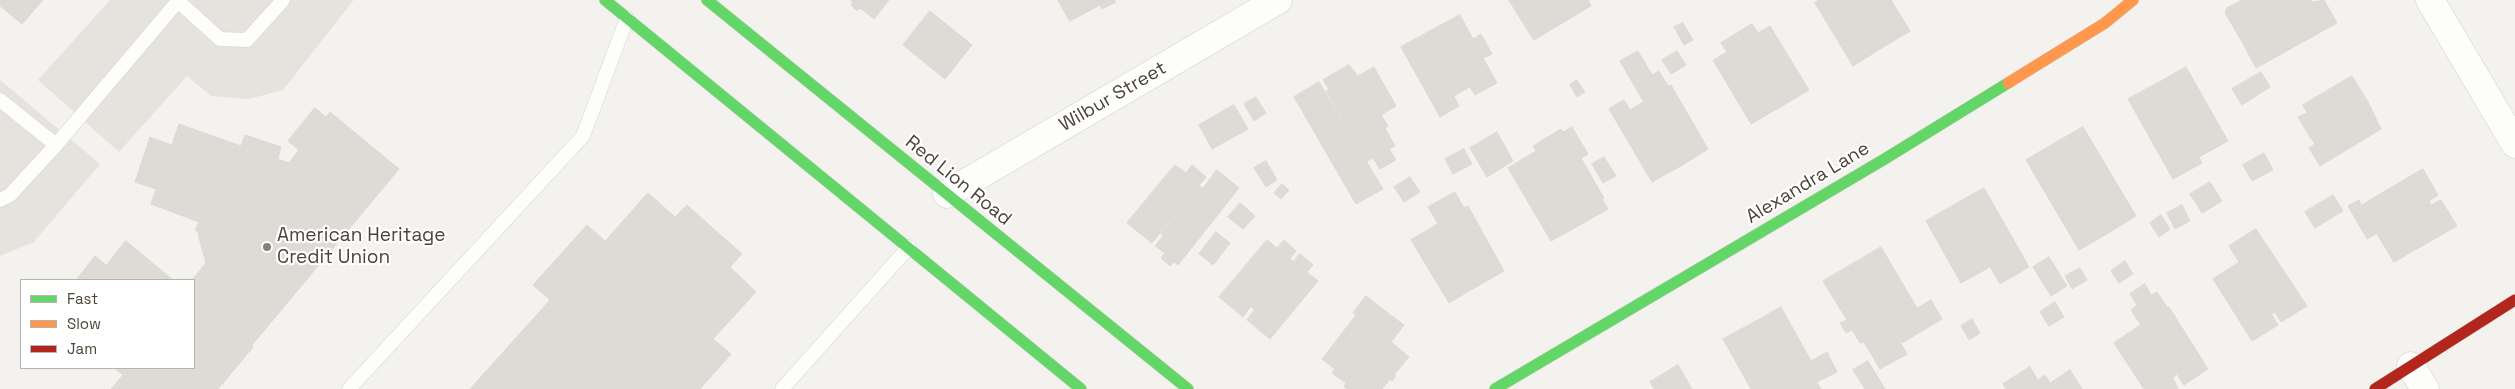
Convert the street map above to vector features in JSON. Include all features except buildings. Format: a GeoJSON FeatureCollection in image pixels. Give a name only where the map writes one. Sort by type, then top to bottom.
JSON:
{"type":"FeatureCollection","features":[{"type":"Feature","properties":{"kind":"main road"},"geometry":{"type":"LineString","coordinates":[[605,0],[1081,389]]}},
{"type":"Feature","properties":{"kind":"main road","name":"Red Lion Road"},"geometry":{"type":"LineString","coordinates":[[707,0],[1188,389]]}},
{"type":"Feature","properties":{"kind":"main road","name":"Alexandra Lane"},"geometry":{"type":"LineString","coordinates":[[1496,389],[1883,160],[2105,23],[2133,0]]}},
{"type":"Feature","properties":{"kind":"main road"},"geometry":{"type":"LineString","coordinates":[[2374,389],[2515,300]]}},
{"type":"Feature","properties":{"kind":"street","name":"Wilbur Street"},"geometry":{"type":"LineString","coordinates":[[947,194],[1278,0]]}},
{"type":"Feature","properties":{"kind":"street"},"geometry":{"type":"LineString","coordinates":[[2430,0],[2515,144]]}},
{"type":"Feature","properties":{"kind":"street"},"geometry":{"type":"LineString","coordinates":[[2411,366],[2425,389]]}},
{"type":"Feature","properties":{"kind":"lane"},"geometry":{"type":"LineString","coordinates":[[0,200],[10,195],[56,145],[178,1],[220,39],[247,40],[283,0]]}},
{"type":"Feature","properties":{"kind":"lane"},"geometry":{"type":"LineString","coordinates":[[349,389],[583,136],[627,18]]}},
{"type":"Feature","properties":{"kind":"lane"},"geometry":{"type":"LineString","coordinates":[[0,100],[56,145]]}},
{"type":"Feature","properties":{"kind":"lane"},"geometry":{"type":"LineString","coordinates":[[782,389],[908,248]]}},
{"type":"Feature","properties":{"kind":"shaded area"},"geometry":{"type":"Polygon","coordinates":[[[110,0],[353,1],[283,90],[249,99],[211,96],[187,76],[119,152],[38,80],[110,0]]]}},
{"type":"Feature","properties":{"kind":"shaded area"},"geometry":{"type":"Polygon","coordinates":[[[0,80],[100,164],[34,242],[0,256],[0,80]]]}},
{"type":"Feature","properties":{"kind":"traffic: fast"},"geometry":{"type":"LineString","coordinates":[[605,0],[1081,389]]}},
{"type":"Feature","properties":{"kind":"traffic: fast"},"geometry":{"type":"LineString","coordinates":[[707,0],[1188,389]]}},
{"type":"Feature","properties":{"kind":"traffic: fast"},"geometry":{"type":"LineString","coordinates":[[1495,389],[1883,160],[2008,83]]}},
{"type":"Feature","properties":{"kind":"traffic: slow"},"geometry":{"type":"LineString","coordinates":[[2008,83],[2105,23],[2133,0]]}},
{"type":"Feature","properties":{"kind":"traffic: jam"},"geometry":{"type":"LineString","coordinates":[[2375,389],[2515,300]]}},
{"type":"Feature","properties":{"kind":"place","name":"American Heritage Credit Union"},"geometry":{"type":"Point","coordinates":[267,247]}}]}
